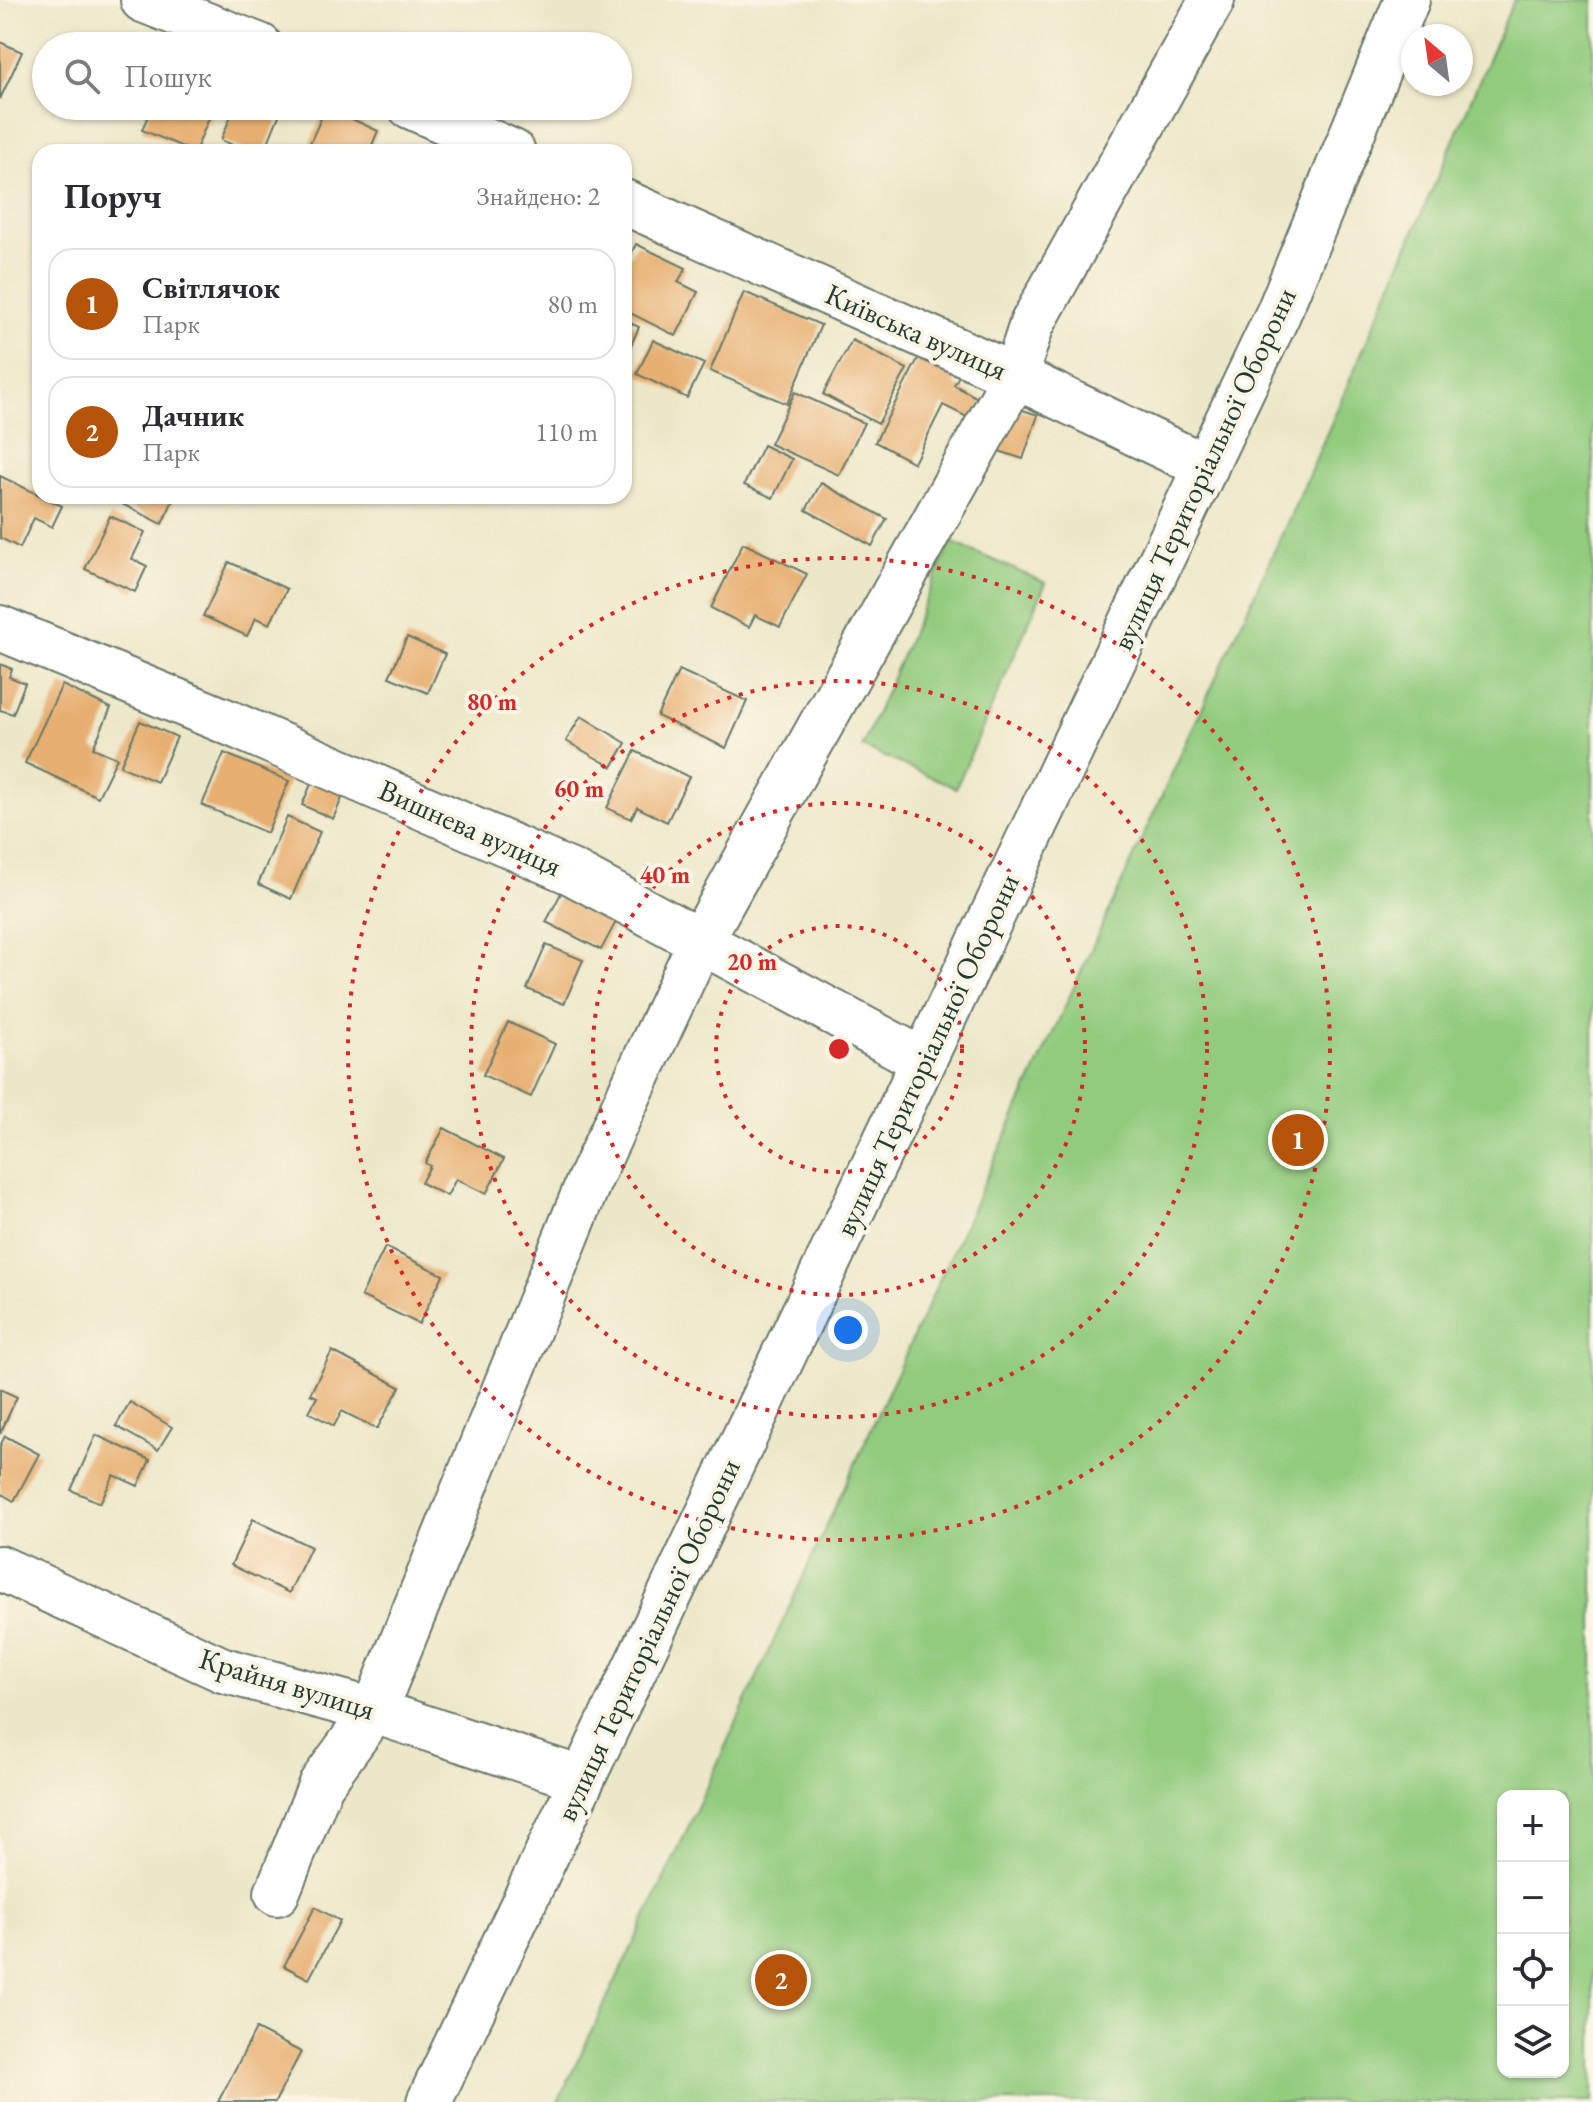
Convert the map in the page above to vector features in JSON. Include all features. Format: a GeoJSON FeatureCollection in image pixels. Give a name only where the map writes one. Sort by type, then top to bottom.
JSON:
{"type":"FeatureCollection","features":[{"type":"Feature","properties":{"kind":"street"},"geometry":{"type":"LineString","coordinates":[[143,0],[224,32]]}},
{"type":"Feature","properties":{"kind":"street"},"geometry":{"type":"LineString","coordinates":[[277,1893],[321,1784],[374,1711],[589,1181],[700,942],[1015,376],[1032,324],[1212,0]]}},
{"type":"Feature","properties":{"kind":"street","name":"вулиця Територіальної Оборони"},"geometry":{"type":"LineString","coordinates":[[429,2102],[1278,314],[1407,0]]}},
{"type":"Feature","properties":{"kind":"street"},"geometry":{"type":"LineString","coordinates":[[441,120],[495,144]]}},
{"type":"Feature","properties":{"kind":"street","name":"Київська вулиця"},"geometry":{"type":"LineString","coordinates":[[632,206],[1015,376],[1206,467]]}},
{"type":"Feature","properties":{"kind":"street","name":"Вишнева вулиця"},"geometry":{"type":"LineString","coordinates":[[0,628],[232,724],[573,873],[924,1061]]}},
{"type":"Feature","properties":{"kind":"street","name":"Крайня вулиця"},"geometry":{"type":"LineString","coordinates":[[0,1568],[223,1670],[374,1711],[581,1779]]}},
{"type":"Feature","properties":{"kind":"green space"},"geometry":{"type":"Polygon","coordinates":[[[1514,0],[1593,0],[1593,2102],[558,2102],[674,1858],[1305,484],[1514,0]]]}},
{"type":"Feature","properties":{"kind":"green space"},"geometry":{"type":"Polygon","coordinates":[[[951,542],[1046,583],[956,788],[862,747],[951,542]]]}},
{"type":"Feature","properties":{"kind":"building"},"geometry":{"type":"Polygon","coordinates":[[[0,42],[22,52],[0,99],[0,42]]]}},
{"type":"Feature","properties":{"kind":"building"},"geometry":{"type":"Polygon","coordinates":[[[146,120],[208,120],[198,144],[176,144],[142,130],[146,120]]]}},
{"type":"Feature","properties":{"kind":"building"},"geometry":{"type":"Polygon","coordinates":[[[229,120],[277,120],[267,144],[230,144],[221,140],[229,120]]]}},
{"type":"Feature","properties":{"kind":"building"},"geometry":{"type":"Polygon","coordinates":[[[320,120],[354,120],[378,131],[372,144],[310,144],[320,120]]]}},
{"type":"Feature","properties":{"kind":"building"},"geometry":{"type":"Polygon","coordinates":[[[636,244],[686,268],[678,282],[698,292],[676,336],[632,314],[632,252],[636,244]]]}},
{"type":"Feature","properties":{"kind":"building"},"geometry":{"type":"Polygon","coordinates":[[[744,292],[821,325],[787,404],[710,371],[744,292]]]}},
{"type":"Feature","properties":{"kind":"building"},"geometry":{"type":"Polygon","coordinates":[[[632,324],[639,327],[632,343],[632,324]]]}},
{"type":"Feature","properties":{"kind":"building"},"geometry":{"type":"Polygon","coordinates":[[[653,340],[704,364],[687,398],[637,374],[653,340]]]}},
{"type":"Feature","properties":{"kind":"building"},"geometry":{"type":"Polygon","coordinates":[[[852,340],[907,369],[878,424],[823,394],[852,340]]]}},
{"type":"Feature","properties":{"kind":"building"},"geometry":{"type":"Polygon","coordinates":[[[924,347],[963,368],[954,385],[983,401],[973,420],[943,405],[914,463],[875,442],[924,347]]]}},
{"type":"Feature","properties":{"kind":"building"},"geometry":{"type":"Polygon","coordinates":[[[795,392],[864,423],[839,475],[770,444],[795,392]]]}},
{"type":"Feature","properties":{"kind":"building"},"geometry":{"type":"Polygon","coordinates":[[[1001,403],[1038,415],[1023,459],[987,447],[1001,403]]]}},
{"type":"Feature","properties":{"kind":"building"},"geometry":{"type":"Polygon","coordinates":[[[763,445],[792,459],[773,498],[744,485],[763,445]]]}},
{"type":"Feature","properties":{"kind":"building"},"geometry":{"type":"Polygon","coordinates":[[[0,476],[32,491],[32,504],[62,506],[52,527],[34,518],[20,548],[0,538],[0,476]]]}},
{"type":"Feature","properties":{"kind":"building"},"geometry":{"type":"Polygon","coordinates":[[[821,483],[887,519],[872,546],[806,510],[821,483]]]}},
{"type":"Feature","properties":{"kind":"building"},"geometry":{"type":"Polygon","coordinates":[[[122,504],[171,504],[162,524],[122,504]]]}},
{"type":"Feature","properties":{"kind":"building"},"geometry":{"type":"Polygon","coordinates":[[[110,516],[145,532],[132,559],[147,566],[135,592],[85,569],[110,516]]]}},
{"type":"Feature","properties":{"kind":"building"},"geometry":{"type":"Polygon","coordinates":[[[743,543],[807,574],[780,627],[755,615],[749,627],[711,608],[743,543]]]}},
{"type":"Feature","properties":{"kind":"building"},"geometry":{"type":"Polygon","coordinates":[[[229,562],[287,589],[270,624],[256,618],[247,636],[203,616],[229,562]]]}},
{"type":"Feature","properties":{"kind":"building"},"geometry":{"type":"Polygon","coordinates":[[[407,637],[445,654],[428,693],[389,677],[407,637]]]}},
{"type":"Feature","properties":{"kind":"building"},"geometry":{"type":"Polygon","coordinates":[[[0,664],[12,669],[9,677],[25,683],[13,714],[0,710],[0,664]]]}},
{"type":"Feature","properties":{"kind":"building"},"geometry":{"type":"Polygon","coordinates":[[[679,670],[747,701],[726,748],[657,716],[679,670]]]}},
{"type":"Feature","properties":{"kind":"building"},"geometry":{"type":"Polygon","coordinates":[[[62,685],[111,708],[93,748],[117,758],[98,797],[25,763],[62,685]]]}},
{"type":"Feature","properties":{"kind":"building"},"geometry":{"type":"Polygon","coordinates":[[[581,716],[626,743],[612,767],[566,741],[581,716]]]}},
{"type":"Feature","properties":{"kind":"building"},"geometry":{"type":"Polygon","coordinates":[[[140,721],[177,737],[157,782],[120,766],[140,721]]]}},
{"type":"Feature","properties":{"kind":"building"},"geometry":{"type":"Polygon","coordinates":[[[635,751],[689,777],[667,822],[637,807],[631,819],[607,808],[635,751]]]}},
{"type":"Feature","properties":{"kind":"building"},"geometry":{"type":"Polygon","coordinates":[[[224,753],[289,781],[267,833],[202,805],[224,753]]]}},
{"type":"Feature","properties":{"kind":"building"},"geometry":{"type":"Polygon","coordinates":[[[318,768],[349,782],[333,819],[302,805],[318,768]]]}},
{"type":"Feature","properties":{"kind":"building"},"geometry":{"type":"Polygon","coordinates":[[[287,817],[320,832],[291,899],[258,884],[287,817]]]}},
{"type":"Feature","properties":{"kind":"building"},"geometry":{"type":"Polygon","coordinates":[[[571,874],[626,903],[601,950],[546,922],[571,874]]]}},
{"type":"Feature","properties":{"kind":"building"},"geometry":{"type":"Polygon","coordinates":[[[546,945],[583,960],[564,1004],[527,989],[546,945]]]}},
{"type":"Feature","properties":{"kind":"building"},"geometry":{"type":"Polygon","coordinates":[[[508,1022],[555,1044],[531,1097],[483,1075],[508,1022]]]}},
{"type":"Feature","properties":{"kind":"building"},"geometry":{"type":"Polygon","coordinates":[[[444,1128],[504,1159],[486,1194],[456,1179],[447,1196],[421,1183],[430,1166],[425,1163],[444,1128]]]}},
{"type":"Feature","properties":{"kind":"building"},"geometry":{"type":"Polygon","coordinates":[[[385,1247],[443,1275],[419,1324],[361,1296],[385,1247]]]}},
{"type":"Feature","properties":{"kind":"building"},"geometry":{"type":"Polygon","coordinates":[[[332,1351],[400,1387],[377,1429],[342,1411],[334,1426],[309,1412],[317,1397],[310,1394],[332,1351]]]}},
{"type":"Feature","properties":{"kind":"building"},"geometry":{"type":"Polygon","coordinates":[[[0,1389],[17,1397],[0,1434],[0,1389]]]}},
{"type":"Feature","properties":{"kind":"building"},"geometry":{"type":"Polygon","coordinates":[[[130,1402],[172,1427],[158,1450],[116,1426],[130,1402]]]}},
{"type":"Feature","properties":{"kind":"building"},"geometry":{"type":"Polygon","coordinates":[[[96,1435],[150,1460],[138,1486],[114,1475],[100,1503],[71,1490],[96,1435]]]}},
{"type":"Feature","properties":{"kind":"building"},"geometry":{"type":"Polygon","coordinates":[[[5,1436],[39,1454],[14,1501],[0,1493],[0,1446],[5,1436]]]}},
{"type":"Feature","properties":{"kind":"building"},"geometry":{"type":"Polygon","coordinates":[[[253,1519],[311,1547],[289,1593],[231,1565],[253,1519]]]}},
{"type":"Feature","properties":{"kind":"building"},"geometry":{"type":"Polygon","coordinates":[[[315,1907],[340,1921],[309,1979],[284,1966],[315,1907]]]}},
{"type":"Feature","properties":{"kind":"building"},"geometry":{"type":"Polygon","coordinates":[[[256,2029],[301,2052],[275,2102],[218,2102],[256,2029]]]}},
{"type":"Feature","properties":{"kind":"place","name":"Світлячок"},"geometry":{"type":"Point","coordinates":[1298,1140]}},
{"type":"Feature","properties":{"kind":"place","name":"Дачник"},"geometry":{"type":"Point","coordinates":[781,1980]}}]}
